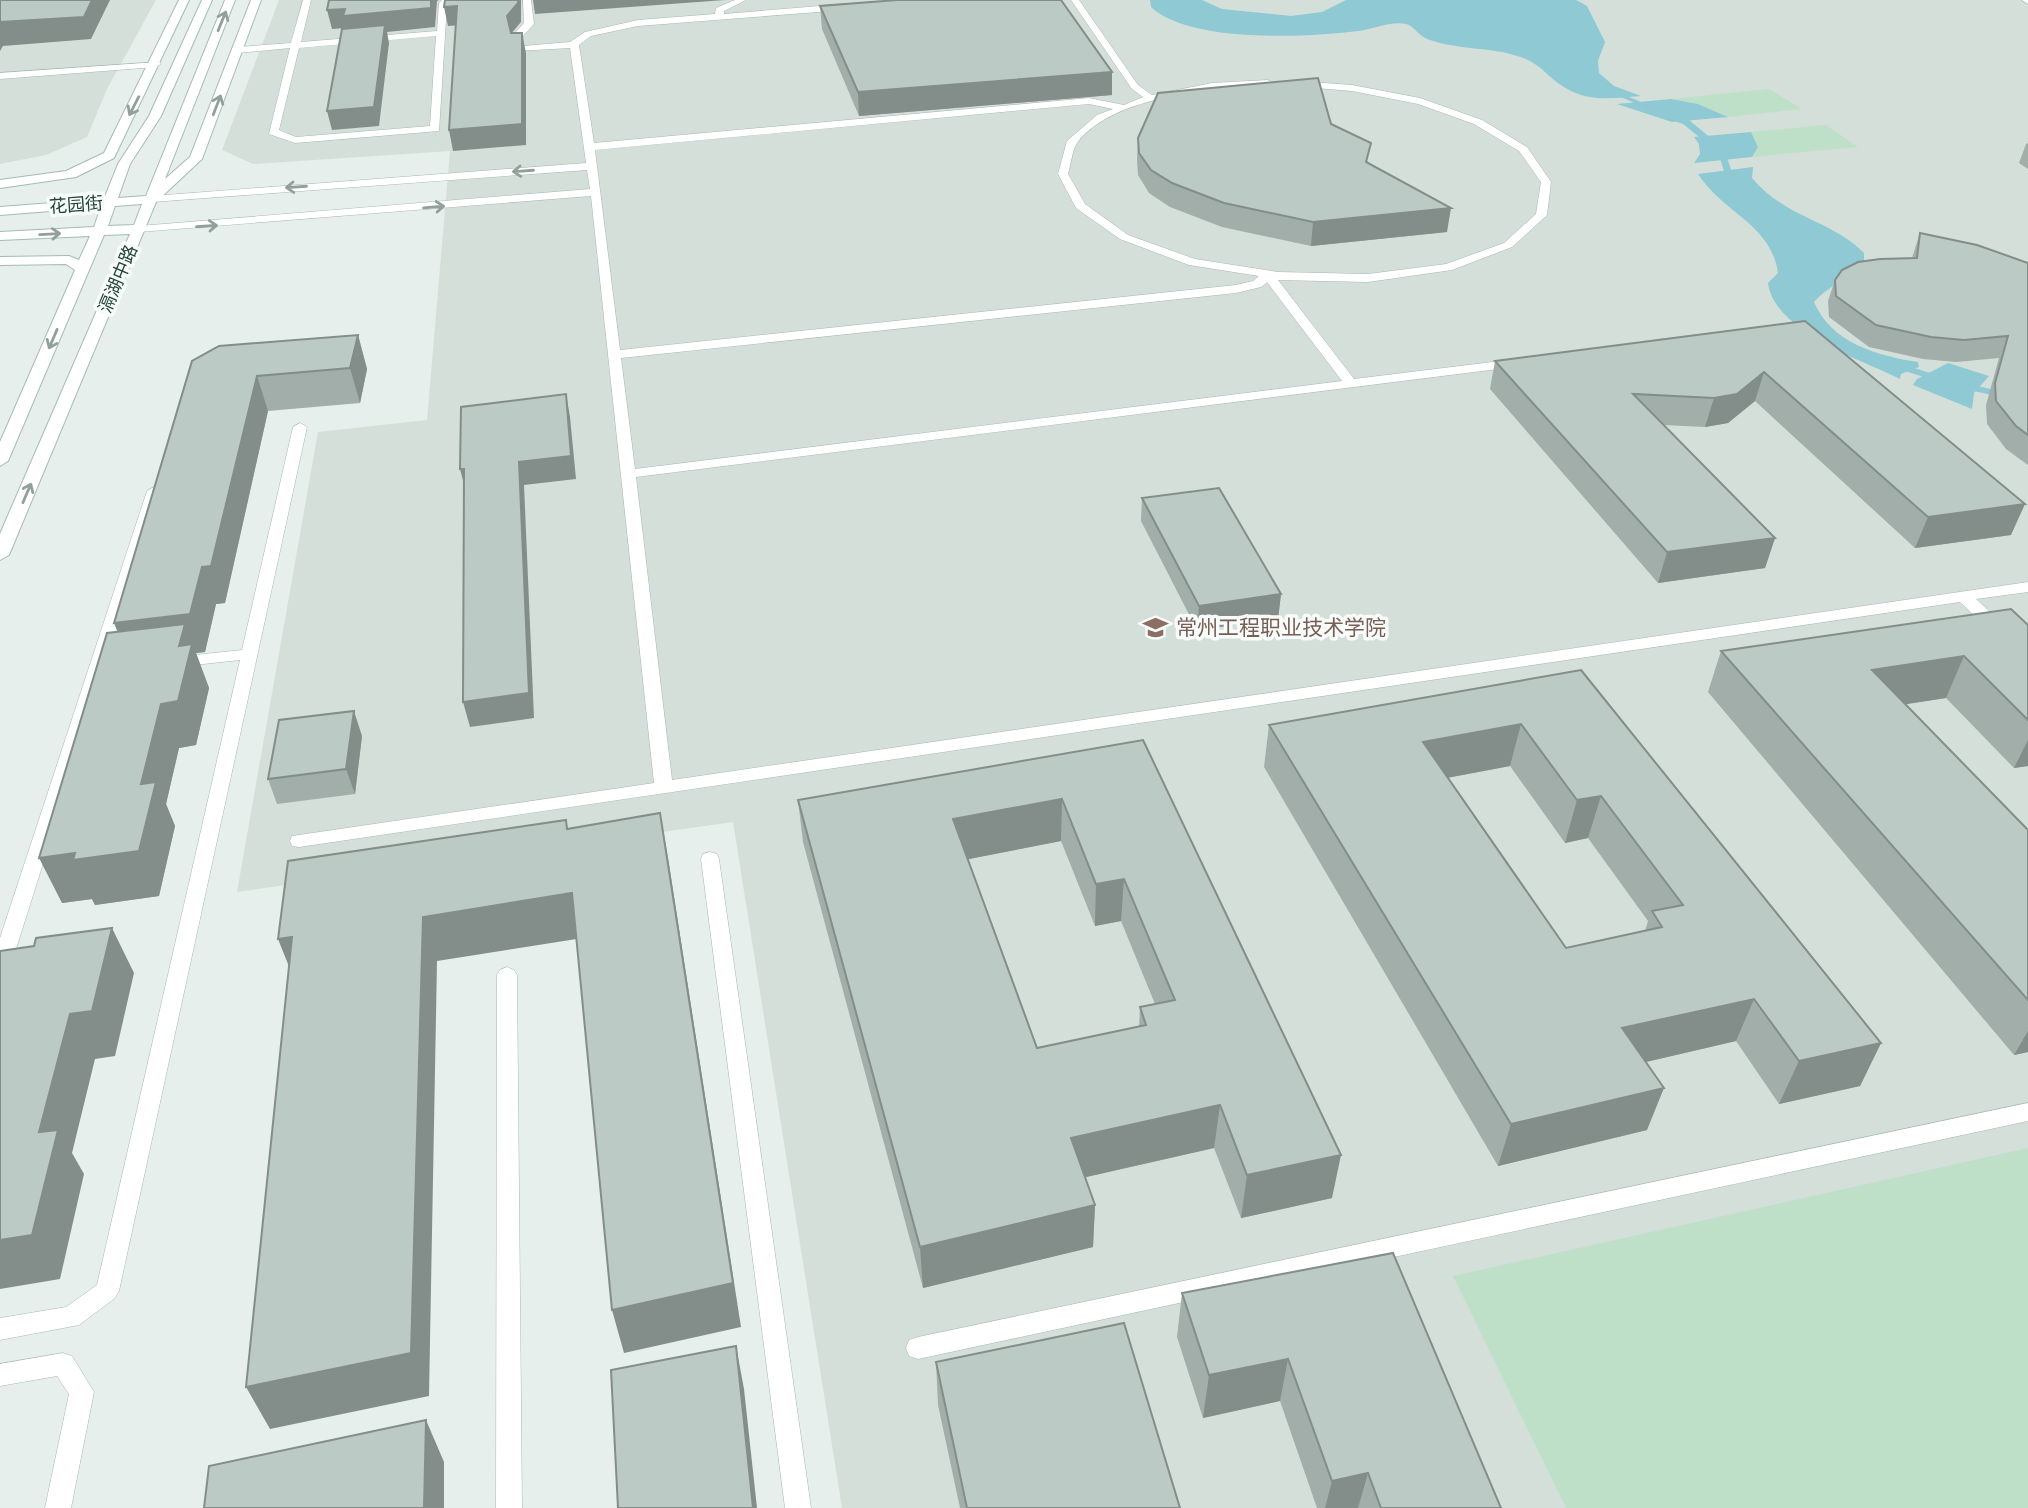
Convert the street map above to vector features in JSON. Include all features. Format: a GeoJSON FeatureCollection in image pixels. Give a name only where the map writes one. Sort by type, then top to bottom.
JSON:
{"type":"FeatureCollection","features":[{"type":"Feature","properties":{"kind":"main road"},"geometry":{"type":"LineString","coordinates":[[0,184],[71,175],[95,166],[110,155],[156,64],[184,0]]}},
{"type":"Feature","properties":{"kind":"main road","name":"滆湖中路"},"geometry":{"type":"LineString","coordinates":[[0,461],[111,203],[124,164],[155,116],[206,0]]}},
{"type":"Feature","properties":{"kind":"main road","name":"滆湖中路"},"geometry":{"type":"LineString","coordinates":[[0,555],[152,199],[230,0]]}},
{"type":"Feature","properties":{"kind":"main road"},"geometry":{"type":"LineString","coordinates":[[152,199],[196,159],[256,0]]}},
{"type":"Feature","properties":{"kind":"main road"},"geometry":{"type":"LineString","coordinates":[[25,182],[111,203]]}},
{"type":"Feature","properties":{"kind":"main road","name":"花园街"},"geometry":{"type":"LineString","coordinates":[[0,211],[152,199]]}},
{"type":"Feature","properties":{"kind":"main road","name":"花园街"},"geometry":{"type":"LineString","coordinates":[[0,236],[139,229]]}},
{"type":"Feature","properties":{"kind":"main road"},"geometry":{"type":"LineString","coordinates":[[0,261],[69,260],[83,269]]}},
{"type":"Feature","properties":{"kind":"lane"},"geometry":{"type":"LineString","coordinates":[[307,0],[273,132],[295,141],[435,129],[443,3],[449,0]]}},
{"type":"Feature","properties":{"kind":"lane"},"geometry":{"type":"LineString","coordinates":[[527,0],[529,24],[518,35],[519,49],[575,45],[588,34],[608,28],[854,6]]}},
{"type":"Feature","properties":{"kind":"lane"},"geometry":{"type":"LineString","coordinates":[[720,16],[719,10],[742,0]]}},
{"type":"Feature","properties":{"kind":"lane"},"geometry":{"type":"LineString","coordinates":[[1075,0],[1135,87],[1150,98]]}},
{"type":"Feature","properties":{"kind":"lane"},"geometry":{"type":"LineString","coordinates":[[238,50],[440,33]]}},
{"type":"Feature","properties":{"kind":"lane"},"geometry":{"type":"LineString","coordinates":[[575,45],[596,192],[664,789]]}},
{"type":"Feature","properties":{"kind":"lane"},"geometry":{"type":"LineString","coordinates":[[0,76],[156,64]]}},
{"type":"Feature","properties":{"kind":"lane"},"geometry":{"type":"LineString","coordinates":[[1281,83],[1352,88],[1420,101],[1479,122],[1523,149],[1546,181],[1541,215],[1508,245],[1448,267],[1367,278],[1268,275],[1193,262],[1124,237],[1080,206],[1063,174],[1071,143],[1101,117],[1150,98],[1212,86],[1281,83]]}},
{"type":"Feature","properties":{"kind":"lane"},"geometry":{"type":"LineString","coordinates":[[589,147],[1089,101],[1126,108]]}},
{"type":"Feature","properties":{"kind":"lane"},"geometry":{"type":"LineString","coordinates":[[152,199],[591,166]]}},
{"type":"Feature","properties":{"kind":"lane"},"geometry":{"type":"LineString","coordinates":[[394,211],[400,180]]}},
{"type":"Feature","properties":{"kind":"lane"},"geometry":{"type":"LineString","coordinates":[[139,229],[394,211],[596,192]]}},
{"type":"Feature","properties":{"kind":"lane"},"geometry":{"type":"LineString","coordinates":[[614,355],[1236,289],[1257,284],[1268,275]]}},
{"type":"Feature","properties":{"kind":"lane"},"geometry":{"type":"LineString","coordinates":[[1268,275],[1351,384]]}},
{"type":"Feature","properties":{"kind":"lane"},"geometry":{"type":"LineString","coordinates":[[628,474],[1530,362]]}},
{"type":"Feature","properties":{"kind":"lane"},"geometry":{"type":"LineString","coordinates":[[0,1329],[71,1317],[107,1291],[300,427]]}},
{"type":"Feature","properties":{"kind":"lane"},"geometry":{"type":"LineString","coordinates":[[0,968],[9,915],[95,671],[159,473]]}},
{"type":"Feature","properties":{"kind":"lane"},"geometry":{"type":"LineString","coordinates":[[299,841],[2028,587]]}},
{"type":"Feature","properties":{"kind":"lane"},"geometry":{"type":"LineString","coordinates":[[1963,596],[2028,656]]}},
{"type":"Feature","properties":{"kind":"lane"},"geometry":{"type":"LineString","coordinates":[[160,664],[250,654]]}},
{"type":"Feature","properties":{"kind":"lane"},"geometry":{"type":"LineString","coordinates":[[95,671],[121,669]]}},
{"type":"Feature","properties":{"kind":"lane"},"geometry":{"type":"LineString","coordinates":[[710,859],[798,1508]]}},
{"type":"Feature","properties":{"kind":"lane"},"geometry":{"type":"LineString","coordinates":[[507,975],[509,1508]]}},
{"type":"Feature","properties":{"kind":"lane"},"geometry":{"type":"LineString","coordinates":[[918,1348],[2028,1112]]}},
{"type":"Feature","properties":{"kind":"lane"},"geometry":{"type":"LineString","coordinates":[[0,1375],[63,1364],[82,1392],[58,1508]]}},
{"type":"Feature","properties":{"kind":"shaded area"},"geometry":{"type":"Polygon","coordinates":[[[0,0],[156,0],[107,89],[87,137],[46,155],[0,164],[0,0]]]}},
{"type":"Feature","properties":{"kind":"shaded area","name":"常州工程职业技术学院"},"geometry":{"type":"Polygon","coordinates":[[[279,0],[2028,0],[2028,1508],[842,1508],[733,822],[237,892],[318,432],[427,420],[450,151],[253,164],[222,150],[279,0]]]}},
{"type":"Feature","properties":{"kind":"green space"},"geometry":{"type":"Polygon","coordinates":[[[1769,89],[1802,109],[1728,117],[1698,104],[1671,99],[1769,89]]]}},
{"type":"Feature","properties":{"kind":"green space"},"geometry":{"type":"Polygon","coordinates":[[[1826,125],[1858,147],[1752,157],[1758,147],[1751,132],[1826,125]]]}},
{"type":"Feature","properties":{"kind":"green space"},"geometry":{"type":"Polygon","coordinates":[[[2028,1148],[2028,1508],[1566,1508],[1453,1276],[2028,1148]]]}},
{"type":"Feature","properties":{"kind":"water"},"geometry":{"type":"Polygon","coordinates":[[[1150,0],[1202,0],[1222,9],[1291,16],[1322,12],[1346,0],[1576,0],[1587,6],[1605,42],[1598,61],[1599,73],[1614,86],[1641,96],[1601,98],[1582,95],[1559,84],[1526,59],[1502,52],[1439,43],[1424,38],[1406,24],[1311,35],[1251,35],[1193,27],[1169,19],[1151,7],[1150,0]]]}},
{"type":"Feature","properties":{"kind":"water"},"geometry":{"type":"Polygon","coordinates":[[[1671,99],[1698,104],[1728,117],[1672,122],[1617,104],[1671,99]]]}},
{"type":"Feature","properties":{"kind":"water"},"geometry":{"type":"Polygon","coordinates":[[[1751,132],[1758,147],[1752,157],[1694,163],[1700,154],[1699,144],[1694,137],[1751,132]]]}},
{"type":"Feature","properties":{"kind":"water"},"geometry":{"type":"Polygon","coordinates":[[[1753,167],[1752,178],[1780,203],[1837,233],[1864,253],[1864,267],[1831,287],[1814,302],[1822,316],[1832,328],[1857,345],[1887,356],[1918,362],[1919,367],[1901,374],[1900,379],[1822,342],[1786,316],[1774,300],[1768,283],[1778,273],[1774,256],[1766,242],[1709,188],[1698,174],[1753,167]]]}},
{"type":"Feature","properties":{"kind":"water"},"geometry":{"type":"Polygon","coordinates":[[[1948,363],[1989,376],[1974,393],[1972,409],[1913,385],[1917,379],[1948,363]]]}},
{"type":"Feature","properties":{"kind":"building"},"geometry":{"type":"Polygon","coordinates":[[[0,0],[92,0],[84,17],[0,22],[0,0]]]}},
{"type":"Feature","properties":{"kind":"building"},"geometry":{"type":"Polygon","coordinates":[[[329,0],[431,0],[431,8],[343,16],[345,9],[327,10],[329,0]]]}},
{"type":"Feature","properties":{"kind":"building"},"geometry":{"type":"Polygon","coordinates":[[[445,0],[518,0],[507,16],[511,33],[522,33],[522,124],[449,130],[457,6],[444,7],[445,0]]]}},
{"type":"Feature","properties":{"kind":"building"},"geometry":{"type":"Polygon","coordinates":[[[897,0],[1061,0],[1112,72],[858,92],[820,6],[897,0]]]}},
{"type":"Feature","properties":{"kind":"building"},"geometry":{"type":"Polygon","coordinates":[[[385,25],[374,107],[327,111],[342,29],[385,25]]]}},
{"type":"Feature","properties":{"kind":"building"},"geometry":{"type":"Polygon","coordinates":[[[1318,78],[1331,124],[1371,143],[1366,162],[1451,208],[1313,222],[1224,203],[1172,183],[1151,170],[1139,153],[1138,138],[1158,93],[1318,78]]]}},
{"type":"Feature","properties":{"kind":"building"},"geometry":{"type":"Polygon","coordinates":[[[1920,233],[1977,245],[2028,263],[2028,435],[2016,426],[1996,401],[1995,383],[2008,336],[1964,340],[1931,337],[1876,325],[1836,296],[1835,280],[1842,270],[1858,262],[1917,258],[1920,233]]]}},
{"type":"Feature","properties":{"kind":"building"},"geometry":{"type":"Polygon","coordinates":[[[1805,321],[2025,504],[1928,517],[1764,372],[1737,394],[1714,398],[1633,394],[1775,538],[1667,552],[1495,361],[1805,321]]]}},
{"type":"Feature","properties":{"kind":"building"},"geometry":{"type":"Polygon","coordinates":[[[358,335],[350,368],[257,376],[211,566],[202,567],[190,614],[114,623],[192,361],[219,346],[358,335]]]}},
{"type":"Feature","properties":{"kind":"building"},"geometry":{"type":"Polygon","coordinates":[[[566,394],[571,456],[519,462],[529,693],[463,702],[464,469],[460,469],[461,407],[566,394]]]}},
{"type":"Feature","properties":{"kind":"building"},"geometry":{"type":"Polygon","coordinates":[[[1219,488],[1281,594],[1199,606],[1142,498],[1219,488]]]}},
{"type":"Feature","properties":{"kind":"building"},"geometry":{"type":"Polygon","coordinates":[[[2011,609],[2028,625],[2028,720],[1964,656],[1872,670],[2028,830],[2028,1000],[1721,651],[2011,609]]]}},
{"type":"Feature","properties":{"kind":"building"},"geometry":{"type":"Polygon","coordinates":[[[185,624],[179,646],[192,644],[178,701],[161,704],[141,784],[156,782],[139,851],[73,860],[75,853],[39,858],[107,633],[185,624]]]}},
{"type":"Feature","properties":{"kind":"building"},"geometry":{"type":"Polygon","coordinates":[[[1581,670],[1881,1043],[1799,1061],[1754,999],[1622,1028],[1664,1088],[1511,1124],[1269,725],[1581,670]],[[1521,724],[1423,742],[1566,948],[1662,927],[1652,911],[1683,905],[1601,796],[1577,800],[1521,724]]]}},
{"type":"Feature","properties":{"kind":"building"},"geometry":{"type":"Polygon","coordinates":[[[354,711],[346,769],[268,779],[279,720],[354,711]]]}},
{"type":"Feature","properties":{"kind":"building"},"geometry":{"type":"Polygon","coordinates":[[[1143,740],[1341,1155],[1247,1175],[1220,1105],[1071,1138],[1095,1205],[920,1247],[798,800],[1143,740]],[[1062,799],[953,819],[1037,1048],[1146,1025],[1140,1007],[1175,1000],[1124,879],[1096,884],[1062,799]]]}},
{"type":"Feature","properties":{"kind":"building"},"geometry":{"type":"Polygon","coordinates":[[[660,813],[733,1283],[612,1310],[572,893],[423,917],[411,1353],[246,1387],[292,937],[278,939],[288,861],[566,820],[567,829],[660,813]]]}},
{"type":"Feature","properties":{"kind":"building"},"geometry":{"type":"Polygon","coordinates":[[[112,928],[92,1011],[70,1014],[39,1132],[58,1130],[32,1235],[0,1240],[0,951],[34,946],[36,938],[112,928]]]}},
{"type":"Feature","properties":{"kind":"building"},"geometry":{"type":"Polygon","coordinates":[[[1393,1253],[1501,1508],[1381,1508],[1368,1473],[1332,1481],[1288,1359],[1209,1375],[1182,1293],[1393,1253]]]}},
{"type":"Feature","properties":{"kind":"building"},"geometry":{"type":"Polygon","coordinates":[[[1124,1323],[1180,1508],[967,1508],[936,1362],[1124,1323]]]}},
{"type":"Feature","properties":{"kind":"building"},"geometry":{"type":"Polygon","coordinates":[[[736,1346],[753,1508],[618,1508],[611,1370],[736,1346]]]}},
{"type":"Feature","properties":{"kind":"building"},"geometry":{"type":"Polygon","coordinates":[[[426,1420],[424,1508],[204,1508],[209,1466],[426,1420]]]}},
{"type":"Feature","properties":{"kind":"waterway"},"geometry":{"type":"LineString","coordinates":[[1611,91],[1653,109]]}},
{"type":"Feature","properties":{"kind":"waterway"},"geometry":{"type":"LineString","coordinates":[[1669,116],[1686,122],[1721,151],[1732,184]]}},
{"type":"Feature","properties":{"kind":"waterway"},"geometry":{"type":"LineString","coordinates":[[1896,365],[1942,380]]}},
{"type":"Feature","properties":{"kind":"waterway"},"geometry":{"type":"LineString","coordinates":[[1963,386],[2028,400]]}},
{"type":"Feature","properties":{"kind":"place","name":"常州工程职业技术学院"},"geometry":{"type":"Point","coordinates":[1156,627]}}]}
